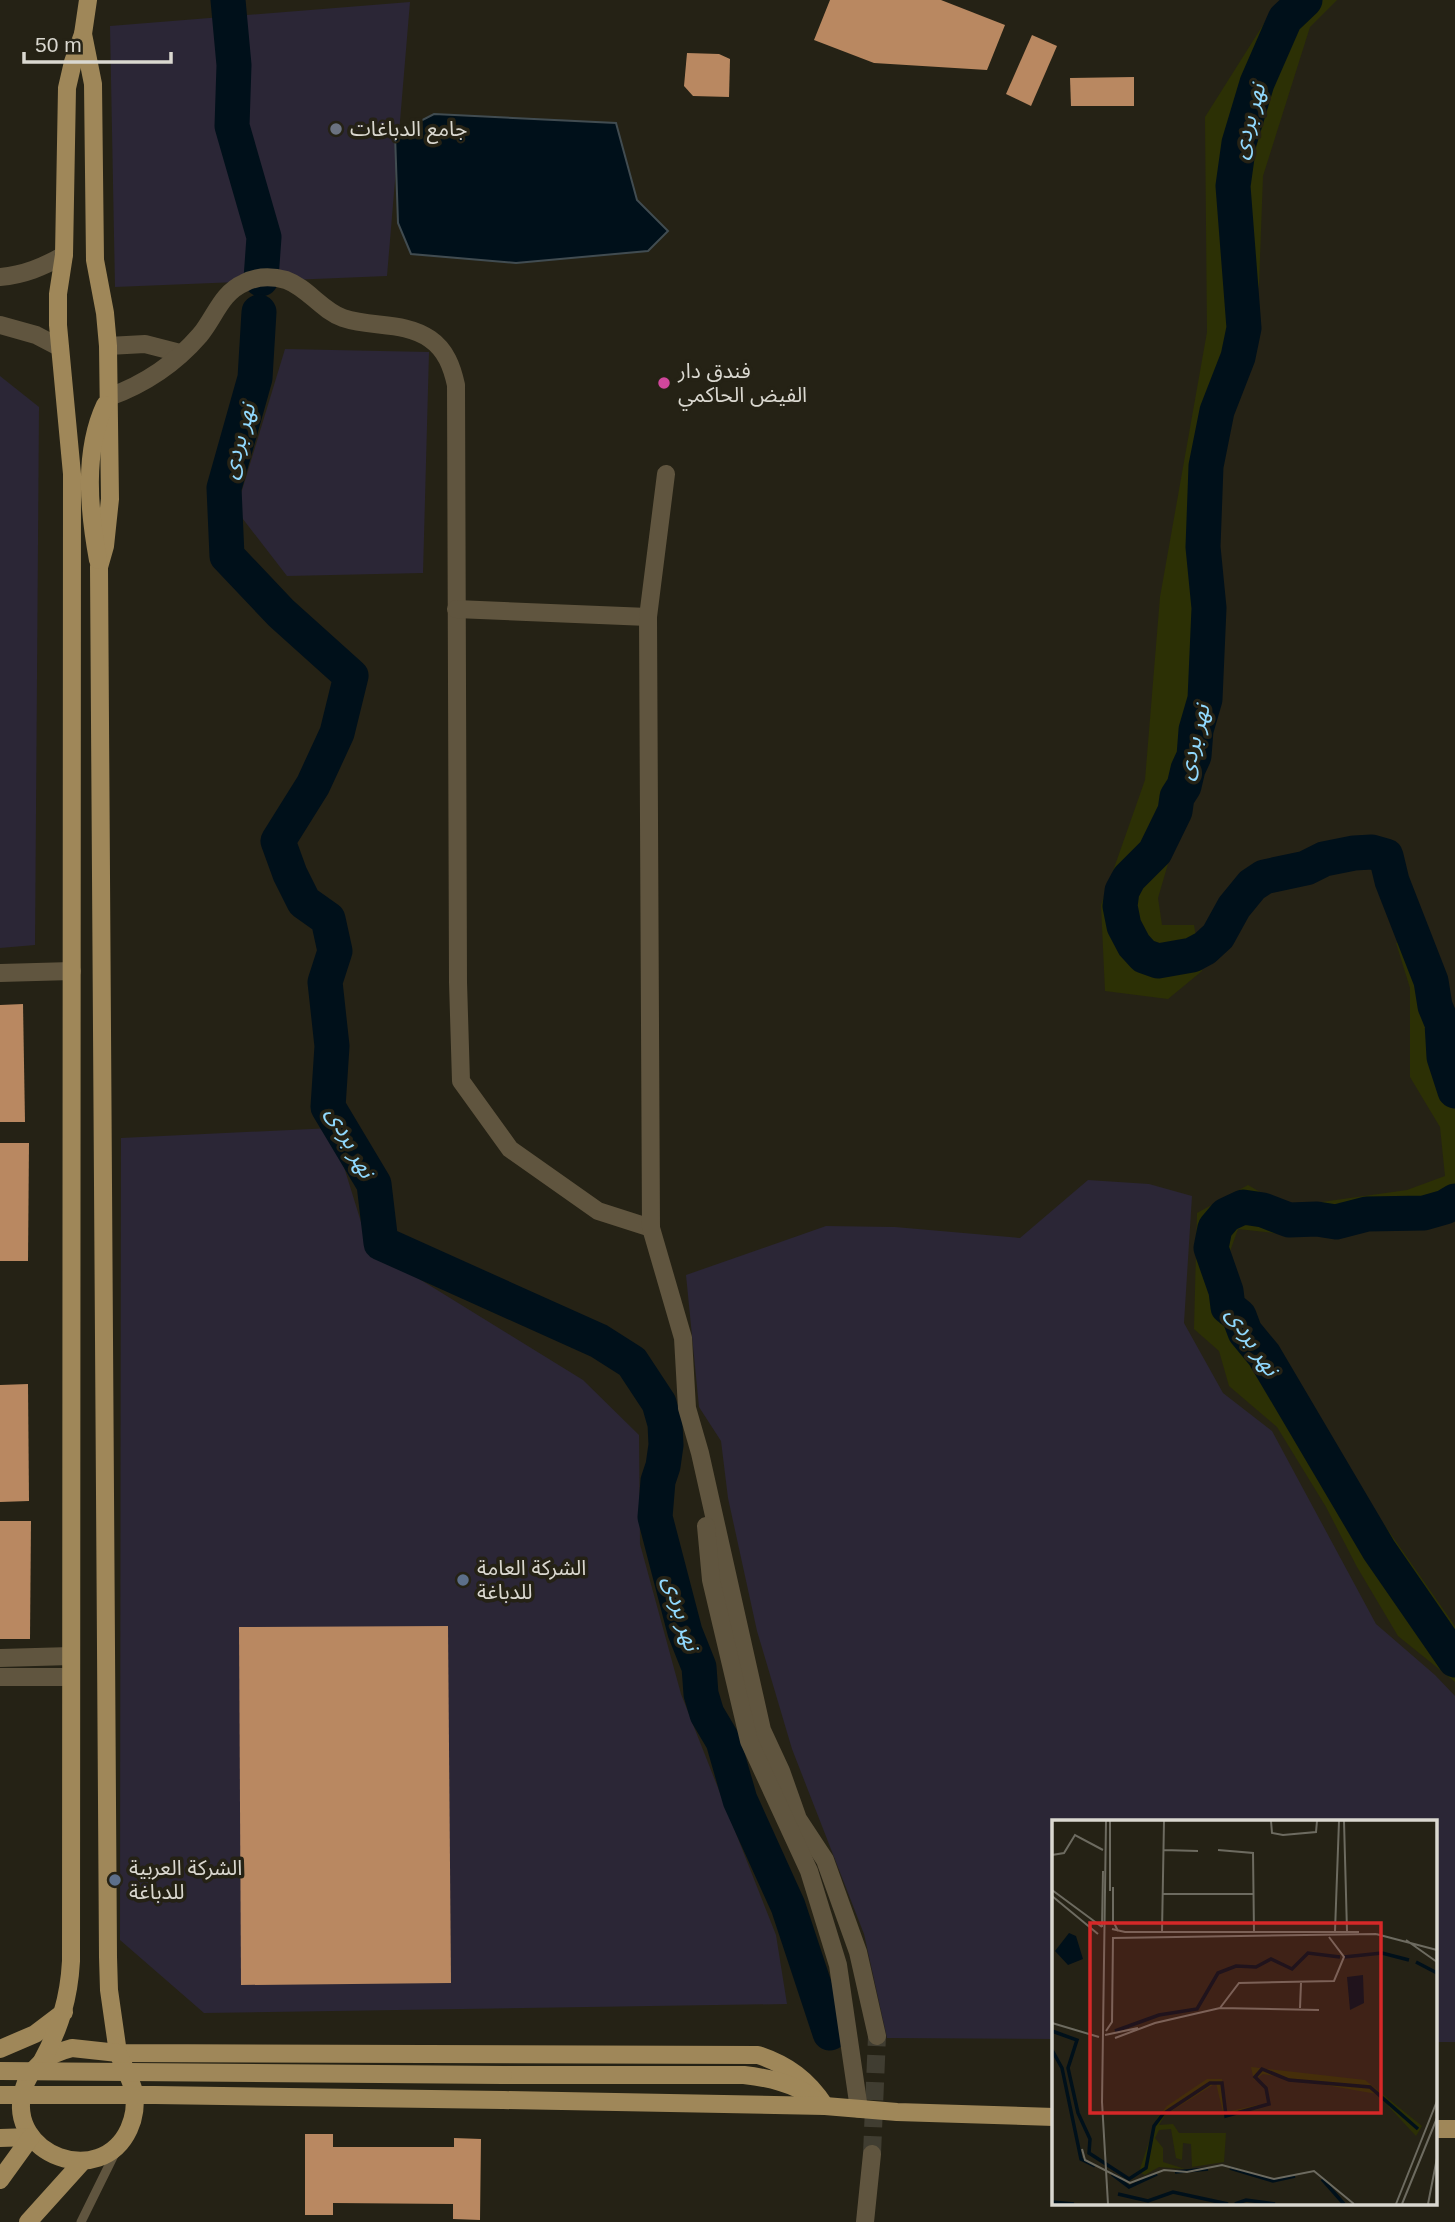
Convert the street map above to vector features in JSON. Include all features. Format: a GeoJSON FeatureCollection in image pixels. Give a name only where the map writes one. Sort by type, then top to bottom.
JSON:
{"type":"FeatureCollection","features":[{"type":"Feature","properties":{"kind":"main road"},"geometry":{"type":"LineString","coordinates":[[42,2061],[64,2012],[71,1961],[72,474],[59,347],[58,294],[64,255],[68,88],[73,62],[83,34],[88,0]]}},
{"type":"Feature","properties":{"kind":"main road"},"geometry":{"type":"LineString","coordinates":[[83,34],[93,84],[95,260],[105,313],[109,397],[110,499],[105,546],[99,567],[108,1957],[109,1990],[118,2053],[134,2092],[135,2105],[133,2119],[120,2143],[96,2158],[83,2161],[54,2156],[41,2148],[23,2118],[22,2096],[32,2071],[56,2052],[72,2048],[118,2053],[758,2055],[798,2074],[825,2106]]}},
{"type":"Feature","properties":{"kind":"main road"},"geometry":{"type":"LineString","coordinates":[[0,2049],[35,2034],[64,2012]]}},
{"type":"Feature","properties":{"kind":"main road"},"geometry":{"type":"LineString","coordinates":[[0,2071],[744,2075],[787,2084],[807,2093],[825,2106]]}},
{"type":"Feature","properties":{"kind":"main road"},"geometry":{"type":"LineString","coordinates":[[0,2095],[825,2106],[1052,2117]]}},
{"type":"Feature","properties":{"kind":"main road"},"geometry":{"type":"LineString","coordinates":[[0,2138],[32,2137]]}},
{"type":"Feature","properties":{"kind":"main road"},"geometry":{"type":"LineString","coordinates":[[0,2180],[32,2137]]}},
{"type":"Feature","properties":{"kind":"main road"},"geometry":{"type":"LineString","coordinates":[[28,2222],[83,2161]]}},
{"type":"Feature","properties":{"kind":"street"},"geometry":{"type":"LineString","coordinates":[[0,277],[18,276],[42,268],[64,255]]}},
{"type":"Feature","properties":{"kind":"street"},"geometry":{"type":"LineString","coordinates":[[109,397],[158,374],[199,336],[232,289],[245,282],[266,277],[300,287],[322,306],[345,318],[420,333],[434,342],[445,354],[456,384],[458,982],[461,1081],[510,1149],[598,1211],[651,1228]]}},
{"type":"Feature","properties":{"kind":"street"},"geometry":{"type":"LineString","coordinates":[[0,325],[24,331],[59,347]]}},
{"type":"Feature","properties":{"kind":"street"},"geometry":{"type":"LineString","coordinates":[[108,346],[145,344],[180,353]]}},
{"type":"Feature","properties":{"kind":"street"},"geometry":{"type":"LineString","coordinates":[[666,474],[648,617],[651,1228],[683,1338],[687,1408],[700,1452],[762,1730],[781,1771],[797,1819],[825,1860],[858,1951],[877,2036]]}},
{"type":"Feature","properties":{"kind":"street"},"geometry":{"type":"LineString","coordinates":[[456,609],[648,617]]}},
{"type":"Feature","properties":{"kind":"street"},"geometry":{"type":"LineString","coordinates":[[0,973],[72,971]]}},
{"type":"Feature","properties":{"kind":"street"},"geometry":{"type":"LineString","coordinates":[[700,1452],[710,1580],[749,1741],[809,1871],[838,1965],[859,2109]]}},
{"type":"Feature","properties":{"kind":"street"},"geometry":{"type":"LineString","coordinates":[[0,1658],[71,1656]]}},
{"type":"Feature","properties":{"kind":"street"},"geometry":{"type":"LineString","coordinates":[[0,1676],[71,1677]]}},
{"type":"Feature","properties":{"kind":"street"},"geometry":{"type":"LineString","coordinates":[[865,2222],[872,2154]]}},
{"type":"Feature","properties":{"kind":"lane"},"geometry":{"type":"LineString","coordinates":[[81,2222],[120,2143]]}},
{"type":"Feature","properties":{"kind":"shaded area"},"geometry":{"type":"Polygon","coordinates":[[[410,2],[387,276],[115,287],[110,26],[410,2]]]}},
{"type":"Feature","properties":{"kind":"shaded area"},"geometry":{"type":"Polygon","coordinates":[[[285,349],[429,352],[423,573],[287,576],[236,510],[285,349]]]}},
{"type":"Feature","properties":{"kind":"shaded area"},"geometry":{"type":"Polygon","coordinates":[[[0,376],[39,407],[35,945],[0,948],[0,376]]]}},
{"type":"Feature","properties":{"kind":"shaded area"},"geometry":{"type":"Polygon","coordinates":[[[332,1128],[369,1248],[583,1380],[639,1435],[640,1544],[681,1694],[776,1935],[787,2004],[204,2013],[120,1940],[121,1138],[332,1128]]]}},
{"type":"Feature","properties":{"kind":"shaded area"},"geometry":{"type":"Polygon","coordinates":[[[1088,1180],[1149,1184],[1192,1196],[1184,1323],[1223,1393],[1272,1431],[1376,1624],[1455,1696],[1455,2042],[1438,2042],[1438,1820],[1052,1820],[1052,2039],[887,2038],[864,1934],[792,1749],[757,1631],[728,1498],[721,1441],[699,1407],[686,1275],[826,1226],[895,1227],[1020,1238],[1088,1180]]]}},
{"type":"Feature","properties":{"kind":"green space"},"geometry":{"type":"Polygon","coordinates":[[[1282,0],[1337,0],[1310,27],[1263,176],[1259,285],[1215,473],[1214,671],[1177,833],[1158,898],[1162,925],[1194,925],[1202,971],[1168,999],[1105,991],[1101,905],[1145,780],[1160,597],[1207,332],[1205,117],[1275,6],[1282,0]]]}},
{"type":"Feature","properties":{"kind":"green space"},"geometry":{"type":"Polygon","coordinates":[[[1423,933],[1455,1058],[1455,1208],[1417,1226],[1282,1234],[1238,1229],[1228,1257],[1253,1330],[1330,1437],[1381,1520],[1455,1626],[1455,1682],[1398,1636],[1357,1567],[1326,1507],[1277,1427],[1229,1386],[1219,1351],[1194,1329],[1197,1213],[1248,1185],[1286,1207],[1407,1190],[1445,1176],[1440,1127],[1410,1077],[1410,988],[1396,943],[1423,933]]]}},
{"type":"Feature","properties":{"kind":"water"},"geometry":{"type":"Polygon","coordinates":[[[434,114],[616,123],[637,200],[668,231],[648,251],[516,263],[411,254],[398,223],[395,134],[434,114]]]}},
{"type":"Feature","properties":{"kind":"building"},"geometry":{"type":"Polygon","coordinates":[[[830,0],[941,0],[1005,25],[987,70],[874,63],[814,40],[830,0]]]}},
{"type":"Feature","properties":{"kind":"building"},"geometry":{"type":"Polygon","coordinates":[[[1032,35],[1057,46],[1031,106],[1006,94],[1032,35]]]}},
{"type":"Feature","properties":{"kind":"building"},"geometry":{"type":"Polygon","coordinates":[[[687,53],[719,54],[730,59],[729,97],[693,96],[684,86],[687,53]]]}},
{"type":"Feature","properties":{"kind":"building"},"geometry":{"type":"Polygon","coordinates":[[[1134,77],[1134,106],[1071,106],[1070,78],[1134,77]]]}},
{"type":"Feature","properties":{"kind":"building"},"geometry":{"type":"Polygon","coordinates":[[[23,1004],[25,1122],[0,1122],[0,1005],[23,1004]]]}},
{"type":"Feature","properties":{"kind":"building"},"geometry":{"type":"Polygon","coordinates":[[[0,1143],[29,1143],[28,1261],[0,1261],[0,1143]]]}},
{"type":"Feature","properties":{"kind":"building"},"geometry":{"type":"Polygon","coordinates":[[[28,1384],[29,1501],[0,1502],[0,1385],[28,1384]]]}},
{"type":"Feature","properties":{"kind":"building"},"geometry":{"type":"Polygon","coordinates":[[[0,1521],[31,1521],[30,1639],[0,1639],[0,1521]]]}},
{"type":"Feature","properties":{"kind":"building"},"geometry":{"type":"Polygon","coordinates":[[[448,1626],[451,1983],[241,1985],[239,1627],[448,1626]]]}},
{"type":"Feature","properties":{"kind":"building"},"geometry":{"type":"Polygon","coordinates":[[[305,2134],[333,2134],[333,2147],[454,2147],[454,2138],[481,2139],[480,2220],[453,2219],[453,2204],[333,2203],[333,2215],[305,2215],[305,2134]]]}},
{"type":"Feature","properties":{"kind":"waterway","name":"نهر بردى"},"geometry":{"type":"LineString","coordinates":[[228,0],[234,65],[232,126],[264,237],[261,279]]}},
{"type":"Feature","properties":{"kind":"waterway","name":"نهر بردى"},"geometry":{"type":"LineString","coordinates":[[1305,0],[1285,19],[1257,83],[1239,143],[1233,186],[1244,328],[1238,357],[1217,411],[1206,466],[1203,547],[1209,608],[1205,699],[1196,730],[1194,756],[1184,786],[1177,797],[1175,811],[1155,852],[1129,878],[1122,891],[1120,906],[1124,926],[1134,945],[1144,956],[1158,961],[1192,955],[1218,936],[1234,907],[1252,885],[1264,877],[1306,868],[1324,859],[1354,853],[1372,852],[1386,856],[1392,881],[1431,981],[1435,1006],[1442,1023],[1444,1057],[1455,1091]]}},
{"type":"Feature","properties":{"kind":"waterway","name":"نهر بردى"},"geometry":{"type":"LineString","coordinates":[[259,312],[255,378],[224,488],[227,556],[281,613],[351,676],[337,733],[313,785],[278,841],[304,902],[328,919],[335,951],[325,982],[332,1046],[328,1107],[374,1184],[381,1243],[599,1341],[632,1362],[659,1403],[665,1424],[666,1445],[658,1481],[655,1517],[685,1632],[699,1667],[701,1694],[707,1714],[723,1741],[740,1800],[788,1906],[830,2033]]}},
{"type":"Feature","properties":{"kind":"waterway","name":"نهر بردى"},"geometry":{"type":"LineString","coordinates":[[1455,1201],[1424,1213],[1367,1214],[1336,1222],[1317,1219],[1289,1220],[1263,1210],[1243,1207],[1226,1215],[1215,1228],[1211,1248],[1226,1291],[1228,1307],[1239,1316],[1245,1332],[1264,1355],[1379,1550],[1455,1660]]}},
{"type":"Feature","properties":{"kind":"tunnel"},"geometry":{"type":"LineString","coordinates":[[872,2154],[877,2036]]}},
{"type":"Feature","properties":{"kind":"place","name":"جامع الدباغات"},"geometry":{"type":"Point","coordinates":[336,129]}},
{"type":"Feature","properties":{"kind":"place","name":"فندق دار الفيض الحاكمي"},"geometry":{"type":"Point","coordinates":[664,383]}},
{"type":"Feature","properties":{"kind":"place","name":"الشركة العامة للدباغة"},"geometry":{"type":"Point","coordinates":[463,1580]}},
{"type":"Feature","properties":{"kind":"place","name":"الشركة العربية للدباغة"},"geometry":{"type":"Point","coordinates":[115,1880]}}]}
